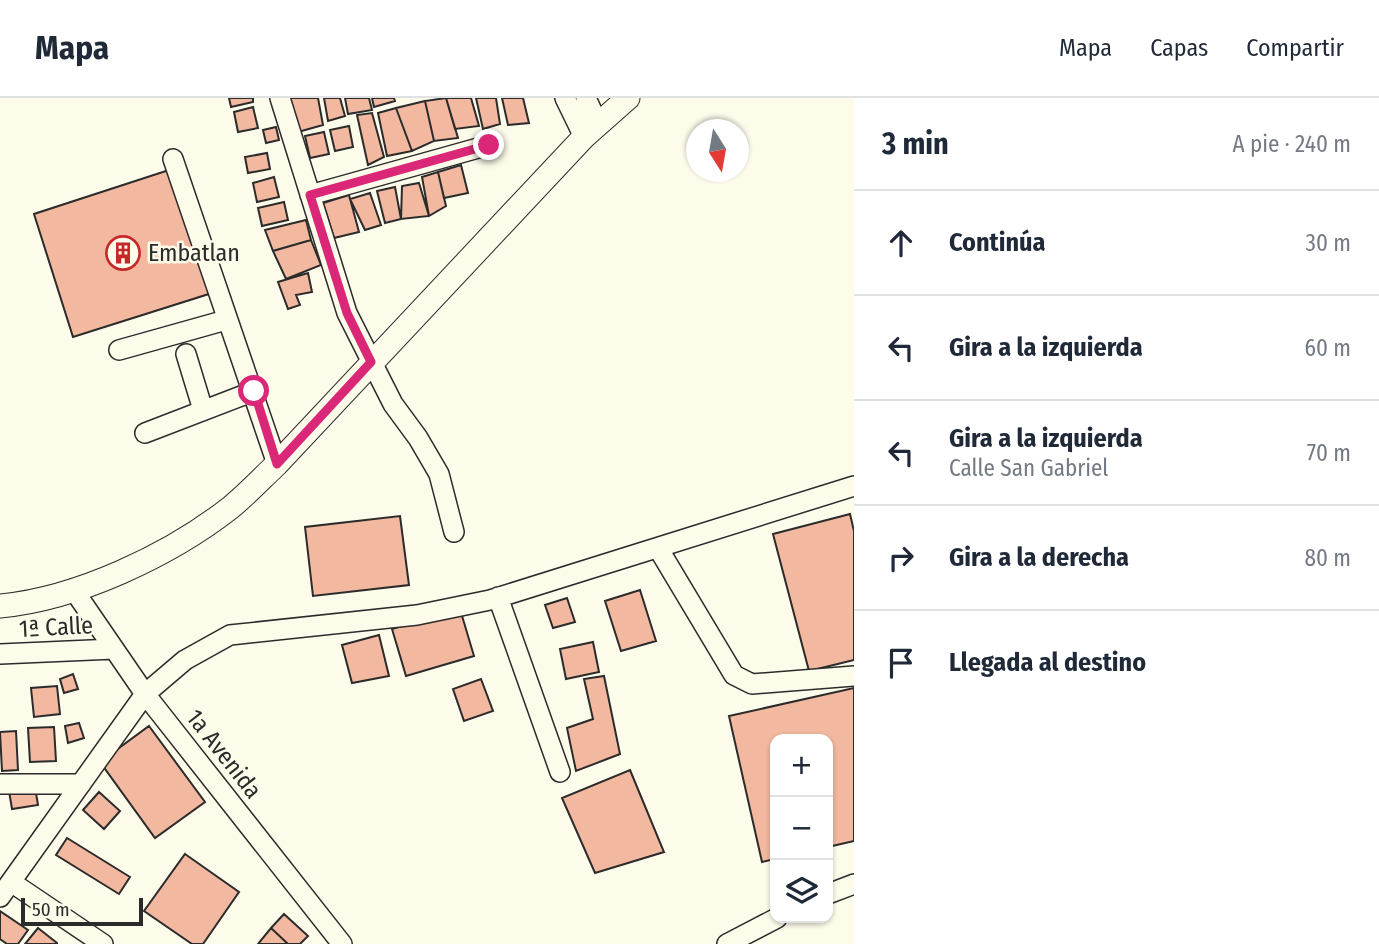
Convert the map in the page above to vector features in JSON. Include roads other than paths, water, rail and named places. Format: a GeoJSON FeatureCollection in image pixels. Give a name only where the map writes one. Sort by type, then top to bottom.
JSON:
{"type":"FeatureCollection","features":[{"type":"Feature","properties":{"kind":"main road"},"geometry":{"type":"LineString","coordinates":[[0,606],[73,589],[149,559],[192,535],[231,507],[277,464],[591,130],[628,98]]}},
{"type":"Feature","properties":{"kind":"street"},"geometry":{"type":"LineString","coordinates":[[280,98],[347,313],[393,404],[418,438],[439,474],[454,532]]}},
{"type":"Feature","properties":{"kind":"street"},"geometry":{"type":"LineString","coordinates":[[565,98],[591,130]]}},
{"type":"Feature","properties":{"kind":"street"},"geometry":{"type":"LineString","coordinates":[[586,98],[591,130]]}},
{"type":"Feature","properties":{"kind":"street"},"geometry":{"type":"LineString","coordinates":[[310,195],[489,145]]}},
{"type":"Feature","properties":{"kind":"street"},"geometry":{"type":"LineString","coordinates":[[173,159],[277,464]]}},
{"type":"Feature","properties":{"kind":"street"},"geometry":{"type":"LineString","coordinates":[[119,350],[226,320]]}},
{"type":"Feature","properties":{"kind":"street"},"geometry":{"type":"LineString","coordinates":[[186,354],[203,410]]}},
{"type":"Feature","properties":{"kind":"street"},"geometry":{"type":"LineString","coordinates":[[145,433],[254,391]]}},
{"type":"Feature","properties":{"kind":"street"},"geometry":{"type":"LineString","coordinates":[[103,944],[5,890],[145,694],[186,660],[230,635],[417,615],[498,597],[854,486]]}},
{"type":"Feature","properties":{"kind":"street"},"geometry":{"type":"LineString","coordinates":[[658,548],[734,675],[752,684],[854,676]]}},
{"type":"Feature","properties":{"kind":"street","name":"1a Avenida"},"geometry":{"type":"LineString","coordinates":[[73,589],[145,694],[335,941]]}},
{"type":"Feature","properties":{"kind":"street"},"geometry":{"type":"LineString","coordinates":[[498,597],[560,772]]}},
{"type":"Feature","properties":{"kind":"street","name":"1ª Calle"},"geometry":{"type":"LineString","coordinates":[[0,654],[114,649]]}},
{"type":"Feature","properties":{"kind":"street"},"geometry":{"type":"LineString","coordinates":[[0,784],[81,784]]}},
{"type":"Feature","properties":{"kind":"street"},"geometry":{"type":"LineString","coordinates":[[833,892],[854,884]]}},
{"type":"Feature","properties":{"kind":"street"},"geometry":{"type":"LineString","coordinates":[[727,944],[770,922]]}},
{"type":"Feature","properties":{"kind":"place","name":"Embatlan"},"geometry":{"type":"Point","coordinates":[123,253]}}]}
